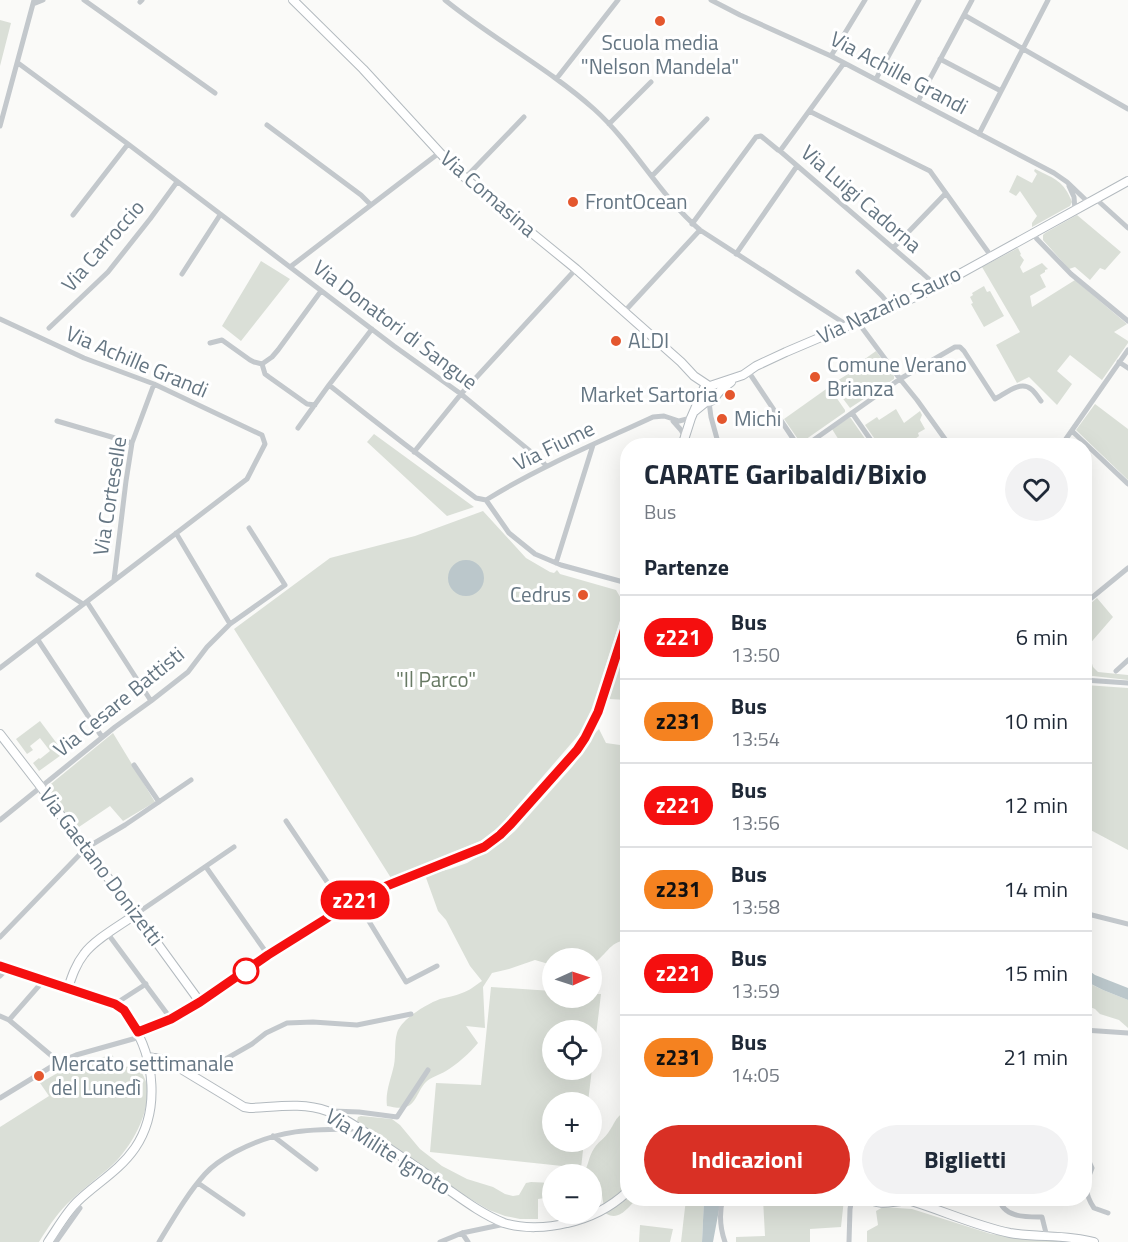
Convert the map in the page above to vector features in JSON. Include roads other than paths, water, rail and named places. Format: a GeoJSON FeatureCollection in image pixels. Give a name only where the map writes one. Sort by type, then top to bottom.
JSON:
{"type":"FeatureCollection","features":[{"type":"Feature","properties":{"kind":"street"},"geometry":{"type":"LineString","coordinates":[[0,126],[34,2],[44,0]]}},
{"type":"Feature","properties":{"kind":"street"},"geometry":{"type":"LineString","coordinates":[[84,0],[215,93]]}},
{"type":"Feature","properties":{"kind":"street","name":"Via Comasina"},"geometry":{"type":"LineString","coordinates":[[293,0],[363,69],[439,153],[465,178],[576,269],[681,362],[706,394]]}},
{"type":"Feature","properties":{"kind":"street"},"geometry":{"type":"LineString","coordinates":[[446,0],[557,78],[595,110],[692,224],[847,325]]}},
{"type":"Feature","properties":{"kind":"street"},"geometry":{"type":"LineString","coordinates":[[557,78],[618,0]]}},
{"type":"Feature","properties":{"kind":"street","name":"Via Achille Grandi"},"geometry":{"type":"LineString","coordinates":[[711,0],[831,56],[1054,173],[1128,228]]}},
{"type":"Feature","properties":{"kind":"street"},"geometry":{"type":"LineString","coordinates":[[831,56],[865,0]]}},
{"type":"Feature","properties":{"kind":"street"},"geometry":{"type":"LineString","coordinates":[[876,79],[919,0]]}},
{"type":"Feature","properties":{"kind":"street"},"geometry":{"type":"LineString","coordinates":[[918,101],[972,0]]}},
{"type":"Feature","properties":{"kind":"street"},"geometry":{"type":"LineString","coordinates":[[979,134],[1048,0]]}},
{"type":"Feature","properties":{"kind":"street"},"geometry":{"type":"LineString","coordinates":[[964,15],[1128,109]]}},
{"type":"Feature","properties":{"kind":"street"},"geometry":{"type":"LineString","coordinates":[[940,58],[1001,91]]}},
{"type":"Feature","properties":{"kind":"street","name":"Via Donatori di Sangue"},"geometry":{"type":"LineString","coordinates":[[18,63],[461,394],[546,466]]}},
{"type":"Feature","properties":{"kind":"street"},"geometry":{"type":"LineString","coordinates":[[780,151],[844,63]]}},
{"type":"Feature","properties":{"kind":"street"},"geometry":{"type":"LineString","coordinates":[[609,124],[651,82]]}},
{"type":"Feature","properties":{"kind":"street"},"geometry":{"type":"LineString","coordinates":[[809,111],[930,171],[991,256]]}},
{"type":"Feature","properties":{"kind":"street"},"geometry":{"type":"LineString","coordinates":[[465,178],[524,117]]}},
{"type":"Feature","properties":{"kind":"street"},"geometry":{"type":"LineString","coordinates":[[652,176],[707,120]]}},
{"type":"Feature","properties":{"kind":"street"},"geometry":{"type":"LineString","coordinates":[[267,125],[361,195],[371,205]]}},
{"type":"Feature","properties":{"kind":"street","name":"Via Luigi Cadorna"},"geometry":{"type":"LineString","coordinates":[[692,224],[759,136],[798,166],[936,287]]}},
{"type":"Feature","properties":{"kind":"street"},"geometry":{"type":"LineString","coordinates":[[73,215],[128,144]]}},
{"type":"Feature","properties":{"kind":"street"},"geometry":{"type":"LineString","coordinates":[[290,267],[439,153]]}},
{"type":"Feature","properties":{"kind":"street"},"geometry":{"type":"LineString","coordinates":[[736,254],[798,166]]}},
{"type":"Feature","properties":{"kind":"street","name":"Via Nazario Sauro"},"geometry":{"type":"LineString","coordinates":[[706,394],[786,352],[936,287],[1128,181]]}},
{"type":"Feature","properties":{"kind":"street","name":"Via Carroccio"},"geometry":{"type":"LineString","coordinates":[[49,328],[108,272],[177,182]]}},
{"type":"Feature","properties":{"kind":"street"},"geometry":{"type":"LineString","coordinates":[[1067,182],[1074,197],[1076,210]]}},
{"type":"Feature","properties":{"kind":"street"},"geometry":{"type":"LineString","coordinates":[[893,248],[946,193]]}},
{"type":"Feature","properties":{"kind":"street"},"geometry":{"type":"LineString","coordinates":[[182,274],[220,214]]}},
{"type":"Feature","properties":{"kind":"street"},"geometry":{"type":"LineString","coordinates":[[624,312],[700,230]]}},
{"type":"Feature","properties":{"kind":"street"},"geometry":{"type":"LineString","coordinates":[[1033,232],[1071,274],[1128,321]]}},
{"type":"Feature","properties":{"kind":"street"},"geometry":{"type":"LineString","coordinates":[[414,452],[461,394],[576,269]]}},
{"type":"Feature","properties":{"kind":"street"},"geometry":{"type":"LineString","coordinates":[[858,272],[891,307]]}},
{"type":"Feature","properties":{"kind":"street"},"geometry":{"type":"LineString","coordinates":[[210,343],[222,340],[250,360],[262,364],[278,350],[321,291]]}},
{"type":"Feature","properties":{"kind":"street","name":"Via Achille Grandi"},"geometry":{"type":"LineString","coordinates":[[0,319],[84,358],[154,384],[262,435],[265,444],[246,479],[176,533]]}},
{"type":"Feature","properties":{"kind":"street"},"geometry":{"type":"LineString","coordinates":[[857,321],[944,438]]}},
{"type":"Feature","properties":{"kind":"street"},"geometry":{"type":"LineString","coordinates":[[298,428],[372,329]]}},
{"type":"Feature","properties":{"kind":"street"},"geometry":{"type":"LineString","coordinates":[[816,438],[900,379],[955,347],[960,347],[964,351],[995,399],[1016,387],[1024,386],[1031,389],[1041,401]]}},
{"type":"Feature","properties":{"kind":"street"},"geometry":{"type":"LineString","coordinates":[[1066,438],[1128,350]]}},
{"type":"Feature","properties":{"kind":"street"},"geometry":{"type":"LineString","coordinates":[[1119,362],[1128,368]]}},
{"type":"Feature","properties":{"kind":"street"},"geometry":{"type":"LineString","coordinates":[[262,364],[265,374],[307,404],[315,405]]}},
{"type":"Feature","properties":{"kind":"street"},"geometry":{"type":"LineString","coordinates":[[706,394],[716,399],[724,387],[745,373],[792,438]]}},
{"type":"Feature","properties":{"kind":"street","name":"Via Corteselle"},"geometry":{"type":"LineString","coordinates":[[114,580],[132,443],[154,384]]}},
{"type":"Feature","properties":{"kind":"street"},"geometry":{"type":"LineString","coordinates":[[329,385],[476,498],[486,500],[509,533],[536,554],[556,563],[620,580]]}},
{"type":"Feature","properties":{"kind":"street"},"geometry":{"type":"LineString","coordinates":[[685,437],[692,415],[706,394]]}},
{"type":"Feature","properties":{"kind":"street"},"geometry":{"type":"LineString","coordinates":[[706,394],[717,438]]}},
{"type":"Feature","properties":{"kind":"street"},"geometry":{"type":"LineString","coordinates":[[852,412],[870,438]]}},
{"type":"Feature","properties":{"kind":"street","name":"Via Fiume"},"geometry":{"type":"LineString","coordinates":[[486,500],[546,466],[656,416],[679,421],[692,415]]}},
{"type":"Feature","properties":{"kind":"street"},"geometry":{"type":"LineString","coordinates":[[672,419],[685,437]]}},
{"type":"Feature","properties":{"kind":"street"},"geometry":{"type":"LineString","coordinates":[[57,421],[132,443]]}},
{"type":"Feature","properties":{"kind":"street"},"geometry":{"type":"LineString","coordinates":[[1072,430],[1080,438]]}},
{"type":"Feature","properties":{"kind":"street"},"geometry":{"type":"LineString","coordinates":[[556,563],[593,445]]}},
{"type":"Feature","properties":{"kind":"street"},"geometry":{"type":"LineString","coordinates":[[1092,449],[1128,483]]}},
{"type":"Feature","properties":{"kind":"street","name":"Via Cesare Battisti"},"geometry":{"type":"LineString","coordinates":[[0,820],[102,737],[188,672],[207,647],[230,624],[285,585],[249,528]]}},
{"type":"Feature","properties":{"kind":"street"},"geometry":{"type":"LineString","coordinates":[[0,668],[176,533],[230,624]]}},
{"type":"Feature","properties":{"kind":"street"},"geometry":{"type":"LineString","coordinates":[[1092,597],[1128,568]]}},
{"type":"Feature","properties":{"kind":"street"},"geometry":{"type":"LineString","coordinates":[[38,575],[85,603],[151,702]]}},
{"type":"Feature","properties":{"kind":"street"},"geometry":{"type":"LineString","coordinates":[[38,640],[102,737]]}},
{"type":"Feature","properties":{"kind":"street"},"geometry":{"type":"LineString","coordinates":[[0,1098],[59,1062],[139,1035],[171,1019],[356,900],[484,847],[500,835],[577,750],[591,729],[620,651]]}},
{"type":"Feature","properties":{"kind":"street"},"geometry":{"type":"LineString","coordinates":[[1116,671],[1128,660]]}},
{"type":"Feature","properties":{"kind":"street"},"geometry":{"type":"LineString","coordinates":[[1092,681],[1128,684]]}},
{"type":"Feature","properties":{"kind":"street","name":"Via Gaetano Donizetti"},"geometry":{"type":"LineString","coordinates":[[0,734],[200,1002]]}},
{"type":"Feature","properties":{"kind":"street"},"geometry":{"type":"LineString","coordinates":[[134,765],[159,802]]}},
{"type":"Feature","properties":{"kind":"street"},"geometry":{"type":"LineString","coordinates":[[0,937],[86,848],[125,825],[191,780]]}},
{"type":"Feature","properties":{"kind":"street"},"geometry":{"type":"LineString","coordinates":[[286,821],[344,907]]}},
{"type":"Feature","properties":{"kind":"street"},"geometry":{"type":"LineString","coordinates":[[68,988],[83,954],[92,945],[234,847]]}},
{"type":"Feature","properties":{"kind":"street"},"geometry":{"type":"LineString","coordinates":[[206,867],[268,955]]}},
{"type":"Feature","properties":{"kind":"street"},"geometry":{"type":"LineString","coordinates":[[356,900],[406,982],[437,966]]}},
{"type":"Feature","properties":{"kind":"street"},"geometry":{"type":"LineString","coordinates":[[1092,915],[1128,924]]}},
{"type":"Feature","properties":{"kind":"street"},"geometry":{"type":"LineString","coordinates":[[108,934],[171,1019]]}},
{"type":"Feature","properties":{"kind":"street"},"geometry":{"type":"LineString","coordinates":[[0,966],[115,1004],[124,1010],[139,1035],[147,1057],[152,1098],[141,1138],[133,1151],[117,1168],[75,1203],[48,1242]]}},
{"type":"Feature","properties":{"kind":"street"},"geometry":{"type":"LineString","coordinates":[[0,976],[8,968]]}},
{"type":"Feature","properties":{"kind":"street"},"geometry":{"type":"LineString","coordinates":[[9,1020],[44,980]]}},
{"type":"Feature","properties":{"kind":"street"},"geometry":{"type":"LineString","coordinates":[[115,1004],[146,984]]}},
{"type":"Feature","properties":{"kind":"street"},"geometry":{"type":"LineString","coordinates":[[187,1074],[224,1060],[266,1033],[287,1023],[357,1025],[411,1014]]}},
{"type":"Feature","properties":{"kind":"street"},"geometry":{"type":"LineString","coordinates":[[0,1016],[9,1020],[59,1062]]}},
{"type":"Feature","properties":{"kind":"street"},"geometry":{"type":"LineString","coordinates":[[1092,1031],[1128,1033]]}},
{"type":"Feature","properties":{"kind":"street","name":"Via Milite Ignoto"},"geometry":{"type":"LineString","coordinates":[[147,1057],[166,1061],[244,1107],[306,1107],[327,1111],[361,1129],[472,1206],[507,1223],[560,1225],[600,1211],[620,1197]]}},
{"type":"Feature","properties":{"kind":"street"},"geometry":{"type":"LineString","coordinates":[[327,1111],[397,1117],[428,1070]]}},
{"type":"Feature","properties":{"kind":"street"},"geometry":{"type":"LineString","coordinates":[[159,1242],[198,1183],[211,1168],[229,1155],[273,1136],[303,1131],[361,1129]]}},
{"type":"Feature","properties":{"kind":"street"},"geometry":{"type":"LineString","coordinates":[[273,1136],[316,1168]]}},
{"type":"Feature","properties":{"kind":"street"},"geometry":{"type":"LineString","coordinates":[[198,1183],[243,1214]]}},
{"type":"Feature","properties":{"kind":"street"},"geometry":{"type":"LineString","coordinates":[[56,1242],[80,1208],[75,1203]]}},
{"type":"Feature","properties":{"kind":"street"},"geometry":{"type":"LineString","coordinates":[[1092,1205],[1108,1213]]}},
{"type":"Feature","properties":{"kind":"street"},"geometry":{"type":"LineString","coordinates":[[722,1206],[720,1214],[725,1242]]}},
{"type":"Feature","properties":{"kind":"street"},"geometry":{"type":"LineString","coordinates":[[849,1242],[851,1206]]}},
{"type":"Feature","properties":{"kind":"street"},"geometry":{"type":"LineString","coordinates":[[926,1206],[1009,1233],[1083,1239],[1094,1242]]}},
{"type":"Feature","properties":{"kind":"street"},"geometry":{"type":"LineString","coordinates":[[1002,1206],[1008,1212],[1025,1217],[1042,1217],[1047,1237]]}},
{"type":"Feature","properties":{"kind":"street"},"geometry":{"type":"LineString","coordinates":[[440,1242],[462,1233],[507,1223]]}},
{"type":"Feature","properties":{"kind":"street"},"geometry":{"type":"LineString","coordinates":[[462,1233],[468,1242]]}},
{"type":"Feature","properties":{"kind":"place","name":"Scuola media \"Nelson Mandela\""},"geometry":{"type":"Point","coordinates":[660,21]}},
{"type":"Feature","properties":{"kind":"place","name":"FrontOcean"},"geometry":{"type":"Point","coordinates":[573,202]}},
{"type":"Feature","properties":{"kind":"place","name":"ALDI"},"geometry":{"type":"Point","coordinates":[616,341]}},
{"type":"Feature","properties":{"kind":"place","name":"Comune Verano Brianza"},"geometry":{"type":"Point","coordinates":[815,377]}},
{"type":"Feature","properties":{"kind":"place","name":"Market Sartoria"},"geometry":{"type":"Point","coordinates":[730,395]}},
{"type":"Feature","properties":{"kind":"place","name":"Michi"},"geometry":{"type":"Point","coordinates":[722,419]}},
{"type":"Feature","properties":{"kind":"place","name":"Cedrus"},"geometry":{"type":"Point","coordinates":[583,595]}},
{"type":"Feature","properties":{"kind":"place","name":"Mercato settimanale del Lunedì"},"geometry":{"type":"Point","coordinates":[39,1076]}},
{"type":"Feature","properties":{"kind":"park label","name":"\"Il Parco\""},"geometry":{"type":"Point","coordinates":[436,680]}}]}
